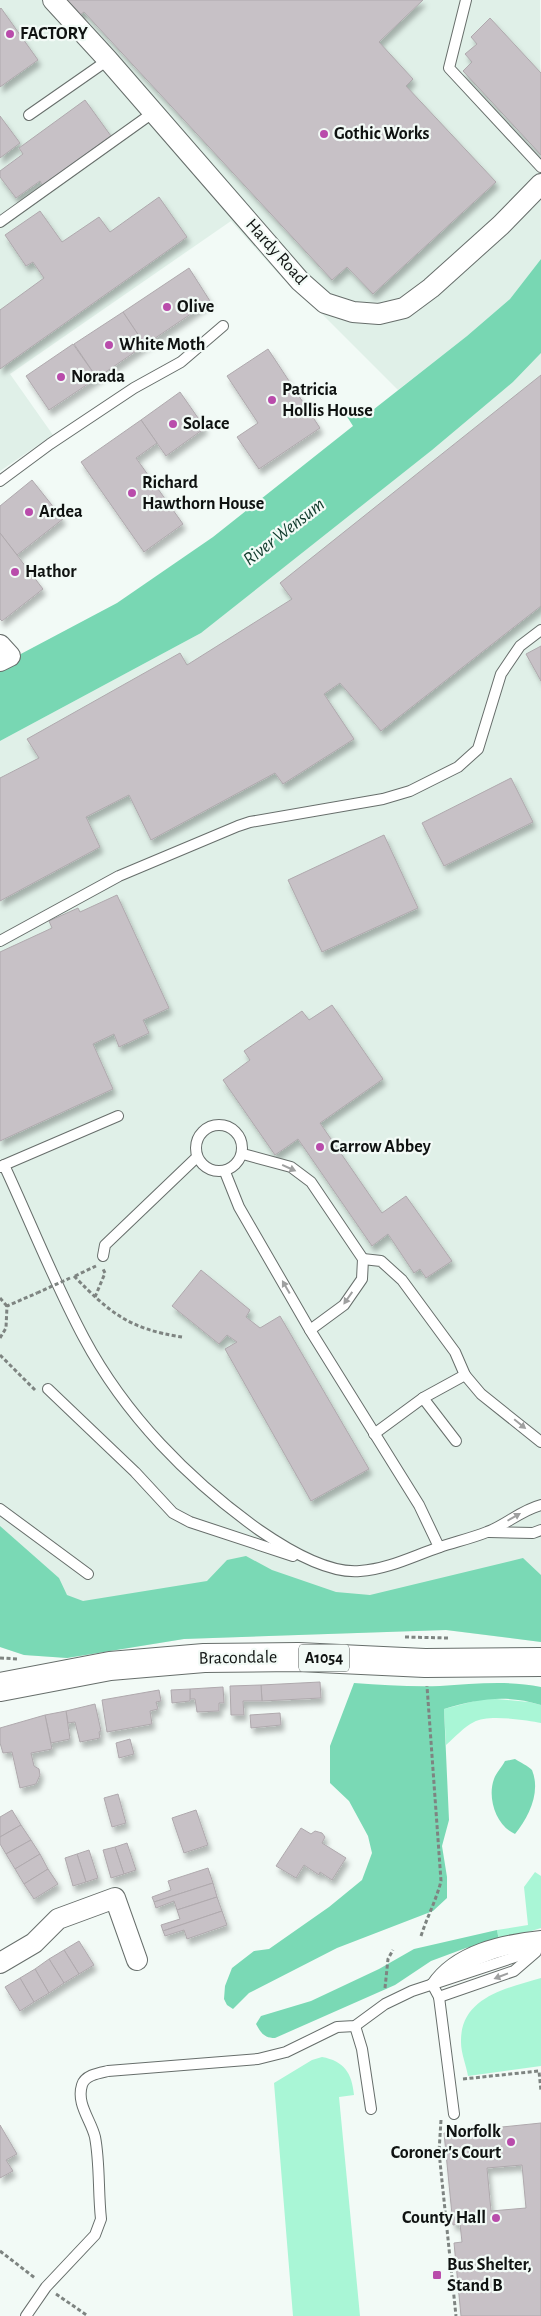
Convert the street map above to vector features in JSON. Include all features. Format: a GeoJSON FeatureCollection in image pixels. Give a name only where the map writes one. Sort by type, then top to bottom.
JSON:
{"type":"FeatureCollection","features":[{"type":"Feature","properties":{"kind":"main road","name":"Bracondale"},"geometry":{"type":"LineString","coordinates":[[0,1687],[110,1666],[196,1658],[298,1657],[425,1663],[541,1662]]}},
{"type":"Feature","properties":{"kind":"main road","name":"Bracondale"},"geometry":{"type":"LineString","coordinates":[[478,1663],[541,1671]]}},
{"type":"Feature","properties":{"kind":"street","name":"Hardy Road"},"geometry":{"type":"LineString","coordinates":[[53,0],[154,112],[300,281],[325,302],[353,312],[379,314],[404,308],[431,288],[501,225],[541,184]]}},
{"type":"Feature","properties":{"kind":"street"},"geometry":{"type":"LineString","coordinates":[[0,645],[10,656],[0,661]]}},
{"type":"Feature","properties":{"kind":"street"},"geometry":{"type":"LineString","coordinates":[[0,1963],[34,1942],[58,1919],[115,1898],[137,1960]]}},
{"type":"Feature","properties":{"kind":"lane"},"geometry":{"type":"LineString","coordinates":[[466,0],[449,68],[541,167]]}},
{"type":"Feature","properties":{"kind":"lane"},"geometry":{"type":"LineString","coordinates":[[29,115],[108,60]]}},
{"type":"Feature","properties":{"kind":"lane"},"geometry":{"type":"LineString","coordinates":[[0,222],[154,112]]}},
{"type":"Feature","properties":{"kind":"lane"},"geometry":{"type":"LineString","coordinates":[[0,481],[50,444],[134,388],[181,362],[223,326]]}},
{"type":"Feature","properties":{"kind":"lane"},"geometry":{"type":"LineString","coordinates":[[0,941],[119,876],[238,826],[250,822],[383,799],[410,790],[458,767],[478,749],[501,674],[520,646],[541,630]]}},
{"type":"Feature","properties":{"kind":"lane"},"geometry":{"type":"LineString","coordinates":[[118,1116],[2,1166],[85,1340],[135,1416],[187,1471],[233,1512],[277,1543],[320,1564]]}},
{"type":"Feature","properties":{"kind":"lane"},"geometry":{"type":"LineString","coordinates":[[222,1125],[232,1128],[239,1135],[243,1145],[243,1154],[236,1166],[224,1172],[214,1172],[203,1166],[197,1157],[196,1146],[203,1131],[213,1126],[222,1125]]}},
{"type":"Feature","properties":{"kind":"lane"},"geometry":{"type":"LineString","coordinates":[[243,1154],[291,1168],[311,1182],[363,1259],[362,1279],[344,1304],[310,1330]]}},
{"type":"Feature","properties":{"kind":"lane"},"geometry":{"type":"LineString","coordinates":[[103,1256],[105,1245],[197,1157]]}},
{"type":"Feature","properties":{"kind":"lane"},"geometry":{"type":"LineString","coordinates":[[224,1172],[239,1207],[310,1330],[419,1505],[439,1547]]}},
{"type":"Feature","properties":{"kind":"lane"},"geometry":{"type":"LineString","coordinates":[[363,1259],[381,1261],[402,1280],[455,1352],[465,1375],[481,1394],[541,1442]]}},
{"type":"Feature","properties":{"kind":"lane"},"geometry":{"type":"LineString","coordinates":[[374,1434],[423,1398],[465,1375]]}},
{"type":"Feature","properties":{"kind":"lane"},"geometry":{"type":"LineString","coordinates":[[45,1392],[135,1472],[173,1513],[190,1522],[320,1564],[358,1572],[390,1566],[439,1547],[488,1532],[530,1508],[541,1505]]}},
{"type":"Feature","properties":{"kind":"lane"},"geometry":{"type":"LineString","coordinates":[[423,1398],[456,1441]]}},
{"type":"Feature","properties":{"kind":"lane"},"geometry":{"type":"LineString","coordinates":[[0,1508],[88,1574]]}},
{"type":"Feature","properties":{"kind":"lane"},"geometry":{"type":"LineString","coordinates":[[488,1532],[533,1533],[541,1530]]}},
{"type":"Feature","properties":{"kind":"lane"},"geometry":{"type":"LineString","coordinates":[[432,1984],[440,1971],[470,1952],[523,1938],[541,1936]]}},
{"type":"Feature","properties":{"kind":"lane"},"geometry":{"type":"LineString","coordinates":[[26,2316],[46,2287],[99,2229],[101,2218],[95,2136],[89,2120],[85,2116],[81,2092],[82,2083],[88,2078],[108,2071],[258,2059],[286,2052],[337,2027],[354,2026],[385,2004],[432,1984],[541,1947]]}},
{"type":"Feature","properties":{"kind":"lane"},"geometry":{"type":"LineString","coordinates":[[439,1998],[514,1971],[541,1947]]}},
{"type":"Feature","properties":{"kind":"lane"},"geometry":{"type":"LineString","coordinates":[[432,1984],[439,1998],[454,2114]]}},
{"type":"Feature","properties":{"kind":"lane"},"geometry":{"type":"LineString","coordinates":[[354,2026],[362,2049],[371,2109]]}},
{"type":"Feature","properties":{"kind":"path"},"geometry":{"type":"LineString","coordinates":[[7,1306],[100,1264],[105,1273],[95,1297]]}},
{"type":"Feature","properties":{"kind":"path"},"geometry":{"type":"LineString","coordinates":[[74,1276],[108,1309],[144,1330],[182,1336]]}},
{"type":"Feature","properties":{"kind":"path"},"geometry":{"type":"LineString","coordinates":[[0,1298],[7,1306],[6,1328],[0,1338]]}},
{"type":"Feature","properties":{"kind":"path"},"geometry":{"type":"LineString","coordinates":[[0,1355],[45,1392]]}},
{"type":"Feature","properties":{"kind":"path"},"geometry":{"type":"LineString","coordinates":[[421,1936],[427,1917],[437,1899],[441,1881],[425,1663]]}},
{"type":"Feature","properties":{"kind":"path"},"geometry":{"type":"LineString","coordinates":[[385,2004],[388,1959],[393,1950]]}},
{"type":"Feature","properties":{"kind":"path"},"geometry":{"type":"LineString","coordinates":[[450,2081],[539,2071],[541,2091]]}},
{"type":"Feature","properties":{"kind":"path"},"geometry":{"type":"LineString","coordinates":[[442,2126],[439,2152],[456,2316]]}},
{"type":"Feature","properties":{"kind":"path"},"geometry":{"type":"LineString","coordinates":[[0,2251],[46,2287],[88,2316]]}},
{"type":"Feature","properties":{"kind":"shaded area"},"geometry":{"type":"Polygon","coordinates":[[[0,0],[540,0],[541,259],[510,299],[467,336],[398,390],[286,278],[283,279],[231,221],[10,374],[53,435],[0,471],[0,0]]]}},
{"type":"Feature","properties":{"kind":"shaded area"},"geometry":{"type":"Polygon","coordinates":[[[541,353],[541,1642],[446,1630],[184,1639],[67,1658],[24,1655],[0,1647],[0,741],[201,633],[513,382],[541,353]]]}},
{"type":"Feature","properties":{"kind":"shaded area"},"geometry":{"type":"Polygon","coordinates":[[[0,1526],[59,1578],[67,1595],[83,1601],[207,1581],[227,1560],[246,1556],[272,1570],[336,1592],[370,1595],[523,1558],[541,1575],[541,1642],[446,1630],[184,1639],[67,1658],[24,1655],[0,1647],[0,1526]]]}},
{"type":"Feature","properties":{"kind":"shaded area"},"geometry":{"type":"Polygon","coordinates":[[[354,1683],[419,1686],[490,1683],[529,1685],[541,1687],[541,1705],[516,1700],[492,1699],[444,1709],[449,1820],[442,1846],[447,1877],[447,1898],[433,1911],[337,1948],[249,1993],[233,2009],[227,2005],[224,1999],[225,1986],[232,1968],[254,1951],[269,1949],[329,1907],[362,1880],[372,1853],[368,1836],[349,1801],[330,1783],[330,1746],[354,1683]]]}},
{"type":"Feature","properties":{"kind":"shaded area"},"geometry":{"type":"Polygon","coordinates":[[[486,1698],[541,1705],[541,1723],[507,1718],[488,1718],[474,1722],[446,1745],[444,1709],[486,1698]]]}},
{"type":"Feature","properties":{"kind":"shaded area"},"geometry":{"type":"Polygon","coordinates":[[[515,1759],[532,1770],[535,1787],[529,1812],[515,1834],[508,1830],[498,1818],[493,1803],[492,1786],[505,1761],[515,1759]]]}},
{"type":"Feature","properties":{"kind":"shaded area"},"geometry":{"type":"Polygon","coordinates":[[[535,1872],[541,1876],[541,1928],[499,1941],[497,1930],[528,1925],[524,1887],[535,1872]]]}},
{"type":"Feature","properties":{"kind":"shaded area"},"geometry":{"type":"Polygon","coordinates":[[[497,1930],[499,1941],[466,1948],[431,1961],[395,1985],[275,2038],[263,2034],[256,2024],[261,2016],[311,2001],[379,1969],[414,1949],[497,1930]]]}},
{"type":"Feature","properties":{"kind":"shaded area"},"geometry":{"type":"Polygon","coordinates":[[[541,1978],[541,2066],[468,2076],[461,2042],[463,2027],[468,2014],[488,1997],[500,1991],[541,1978]]]}},
{"type":"Feature","properties":{"kind":"shaded area"},"geometry":{"type":"Polygon","coordinates":[[[322,2057],[336,2062],[346,2069],[353,2087],[354,2095],[339,2097],[360,2316],[293,2316],[274,2083],[312,2060],[322,2057]]]}},
{"type":"Feature","properties":{"kind":"water","name":"River Wensum"},"geometry":{"type":"Polygon","coordinates":[[[541,259],[541,353],[513,382],[432,450],[201,633],[0,741],[0,665],[117,603],[213,537],[353,426],[346,415],[355,408],[364,417],[467,336],[510,299],[541,259]]]}},
{"type":"Feature","properties":{"kind":"building","name":"Gothic Works"},"geometry":{"type":"Polygon","coordinates":[[[61,0],[423,0],[379,42],[413,79],[406,86],[496,182],[373,294],[347,267],[332,280],[84,12],[77,17],[61,0]]]}},
{"type":"Feature","properties":{"kind":"building","name":"FACTORY"},"geometry":{"type":"Polygon","coordinates":[[[0,9],[38,60],[0,87],[0,9]]]}},
{"type":"Feature","properties":{"kind":"building"},"geometry":{"type":"Polygon","coordinates":[[[490,18],[541,73],[541,155],[463,71],[472,62],[465,54],[477,44],[471,37],[490,18]]]}},
{"type":"Feature","properties":{"kind":"building"},"geometry":{"type":"Polygon","coordinates":[[[85,100],[111,136],[42,185],[40,181],[16,198],[0,177],[0,171],[23,154],[19,148],[85,100]]]}},
{"type":"Feature","properties":{"kind":"building"},"geometry":{"type":"Polygon","coordinates":[[[0,116],[20,143],[0,158],[0,116]]]}},
{"type":"Feature","properties":{"kind":"building"},"geometry":{"type":"Polygon","coordinates":[[[159,197],[187,237],[0,369],[0,310],[44,278],[33,262],[26,266],[5,235],[40,211],[62,242],[99,217],[110,232],[159,197]]]}},
{"type":"Feature","properties":{"kind":"building","name":"Olive"},"geometry":{"type":"Polygon","coordinates":[[[189,268],[210,301],[145,345],[123,312],[189,268]]]}},
{"type":"Feature","properties":{"kind":"building","name":"White Moth"},"geometry":{"type":"Polygon","coordinates":[[[123,312],[145,345],[97,378],[74,344],[123,312]]]}},
{"type":"Feature","properties":{"kind":"building","name":"Norada"},"geometry":{"type":"Polygon","coordinates":[[[73,344],[97,378],[49,410],[26,376],[73,344]]]}},
{"type":"Feature","properties":{"kind":"building","name":"Patricia Hollis House"},"geometry":{"type":"Polygon","coordinates":[[[268,349],[320,428],[259,469],[237,437],[258,423],[227,376],[268,349]]]}},
{"type":"Feature","properties":{"kind":"building"},"geometry":{"type":"Polygon","coordinates":[[[541,375],[541,606],[381,731],[340,683],[324,694],[354,739],[283,784],[275,773],[151,840],[129,795],[86,817],[100,847],[0,901],[0,778],[39,758],[27,739],[180,653],[187,665],[292,599],[280,583],[541,375]]]}},
{"type":"Feature","properties":{"kind":"building","name":"Solace"},"geometry":{"type":"Polygon","coordinates":[[[180,392],[205,428],[166,456],[141,420],[180,392]]]}},
{"type":"Feature","properties":{"kind":"building","name":"Richard Hawthorn House"},"geometry":{"type":"Polygon","coordinates":[[[141,420],[157,443],[136,458],[183,524],[144,552],[81,462],[141,420]]]}},
{"type":"Feature","properties":{"kind":"building","name":"Ardea"},"geometry":{"type":"Polygon","coordinates":[[[32,480],[63,519],[17,555],[0,533],[0,506],[32,480]]]}},
{"type":"Feature","properties":{"kind":"building","name":"Hathor"},"geometry":{"type":"Polygon","coordinates":[[[0,533],[43,589],[2,621],[0,619],[0,533]]]}},
{"type":"Feature","properties":{"kind":"building"},"geometry":{"type":"Polygon","coordinates":[[[541,646],[541,681],[526,654],[541,646]]]}},
{"type":"Feature","properties":{"kind":"building"},"geometry":{"type":"Polygon","coordinates":[[[511,778],[533,822],[444,866],[422,823],[511,778]]]}},
{"type":"Feature","properties":{"kind":"building"},"geometry":{"type":"Polygon","coordinates":[[[384,835],[418,908],[322,952],[288,880],[384,835]]]}},
{"type":"Feature","properties":{"kind":"building"},"geometry":{"type":"Polygon","coordinates":[[[117,895],[169,1008],[143,1020],[149,1033],[119,1047],[114,1034],[93,1044],[113,1089],[0,1141],[0,952],[52,928],[49,921],[78,908],[80,912],[117,895]]]}},
{"type":"Feature","properties":{"kind":"building","name":"Carrow Abbey"},"geometry":{"type":"Polygon","coordinates":[[[332,1005],[383,1079],[320,1123],[382,1213],[406,1196],[452,1261],[426,1278],[420,1269],[414,1273],[388,1234],[372,1246],[298,1139],[275,1155],[223,1080],[250,1060],[244,1051],[302,1011],[309,1020],[332,1005]]]}},
{"type":"Feature","properties":{"kind":"building"},"geometry":{"type":"Polygon","coordinates":[[[201,1270],[250,1310],[246,1317],[260,1328],[280,1316],[369,1469],[311,1501],[225,1349],[237,1342],[227,1335],[219,1344],[172,1306],[201,1270]]]}},
{"type":"Feature","properties":{"kind":"building"},"geometry":{"type":"Polygon","coordinates":[[[320,1682],[321,1698],[262,1701],[261,1685],[320,1682]]]}},
{"type":"Feature","properties":{"kind":"building"},"geometry":{"type":"Polygon","coordinates":[[[261,1685],[262,1701],[243,1701],[244,1715],[231,1715],[230,1686],[261,1685]]]}},
{"type":"Feature","properties":{"kind":"building"},"geometry":{"type":"Polygon","coordinates":[[[223,1687],[224,1703],[219,1703],[219,1711],[197,1712],[195,1699],[190,1699],[190,1689],[223,1687]]]}},
{"type":"Feature","properties":{"kind":"building"},"geometry":{"type":"Polygon","coordinates":[[[190,1689],[190,1701],[172,1703],[171,1690],[190,1689]]]}},
{"type":"Feature","properties":{"kind":"building"},"geometry":{"type":"Polygon","coordinates":[[[159,1690],[161,1701],[156,1702],[158,1709],[150,1711],[152,1724],[107,1732],[102,1700],[159,1690]]]}},
{"type":"Feature","properties":{"kind":"building"},"geometry":{"type":"Polygon","coordinates":[[[95,1704],[101,1731],[99,1732],[100,1738],[80,1742],[75,1722],[68,1723],[66,1711],[95,1704]]]}},
{"type":"Feature","properties":{"kind":"building"},"geometry":{"type":"Polygon","coordinates":[[[66,1711],[70,1739],[51,1743],[45,1715],[66,1711]]]}},
{"type":"Feature","properties":{"kind":"building"},"geometry":{"type":"Polygon","coordinates":[[[280,1713],[281,1725],[251,1728],[250,1715],[280,1713]]]}},
{"type":"Feature","properties":{"kind":"building"},"geometry":{"type":"Polygon","coordinates":[[[45,1715],[52,1749],[31,1753],[34,1766],[39,1769],[40,1775],[36,1784],[20,1788],[12,1752],[3,1753],[0,1743],[0,1728],[45,1715]]]}},
{"type":"Feature","properties":{"kind":"building"},"geometry":{"type":"Polygon","coordinates":[[[130,1739],[134,1754],[119,1758],[116,1743],[130,1739]]]}},
{"type":"Feature","properties":{"kind":"building"},"geometry":{"type":"Polygon","coordinates":[[[118,1794],[126,1823],[112,1827],[104,1798],[118,1794]]]}},
{"type":"Feature","properties":{"kind":"building"},"geometry":{"type":"Polygon","coordinates":[[[12,1810],[21,1825],[0,1837],[0,1817],[12,1810]]]}},
{"type":"Feature","properties":{"kind":"building"},"geometry":{"type":"Polygon","coordinates":[[[196,1810],[208,1845],[184,1853],[172,1818],[196,1810]]]}},
{"type":"Feature","properties":{"kind":"building"},"geometry":{"type":"Polygon","coordinates":[[[21,1825],[31,1840],[6,1854],[0,1844],[0,1837],[21,1825]]]}},
{"type":"Feature","properties":{"kind":"building"},"geometry":{"type":"Polygon","coordinates":[[[301,1828],[311,1834],[315,1831],[322,1833],[325,1837],[322,1843],[346,1858],[332,1880],[320,1872],[319,1875],[304,1865],[296,1878],[276,1866],[301,1828]]]}},
{"type":"Feature","properties":{"kind":"building"},"geometry":{"type":"Polygon","coordinates":[[[31,1840],[40,1854],[15,1869],[6,1854],[31,1840]]]}},
{"type":"Feature","properties":{"kind":"building"},"geometry":{"type":"Polygon","coordinates":[[[127,1843],[136,1870],[124,1874],[115,1847],[127,1843]]]}},
{"type":"Feature","properties":{"kind":"building"},"geometry":{"type":"Polygon","coordinates":[[[115,1847],[124,1874],[111,1878],[103,1850],[115,1847]]]}},
{"type":"Feature","properties":{"kind":"building"},"geometry":{"type":"Polygon","coordinates":[[[89,1850],[98,1878],[86,1882],[77,1854],[89,1850]]]}},
{"type":"Feature","properties":{"kind":"building"},"geometry":{"type":"Polygon","coordinates":[[[40,1854],[48,1869],[24,1884],[15,1869],[40,1854]]]}},
{"type":"Feature","properties":{"kind":"building"},"geometry":{"type":"Polygon","coordinates":[[[77,1854],[86,1882],[73,1886],[65,1858],[77,1854]]]}},
{"type":"Feature","properties":{"kind":"building"},"geometry":{"type":"Polygon","coordinates":[[[208,1868],[213,1883],[154,1902],[152,1897],[171,1890],[168,1881],[208,1868]]]}},
{"type":"Feature","properties":{"kind":"building"},"geometry":{"type":"Polygon","coordinates":[[[48,1869],[58,1884],[34,1899],[24,1884],[48,1869]]]}},
{"type":"Feature","properties":{"kind":"building"},"geometry":{"type":"Polygon","coordinates":[[[213,1883],[217,1897],[177,1910],[174,1901],[156,1908],[154,1902],[213,1883]]]}},
{"type":"Feature","properties":{"kind":"building"},"geometry":{"type":"Polygon","coordinates":[[[217,1897],[222,1911],[163,1931],[161,1925],[180,1919],[177,1910],[217,1897]]]}},
{"type":"Feature","properties":{"kind":"building"},"geometry":{"type":"Polygon","coordinates":[[[222,1911],[227,1925],[187,1939],[184,1930],[165,1936],[163,1931],[222,1911]]]}},
{"type":"Feature","properties":{"kind":"building"},"geometry":{"type":"Polygon","coordinates":[[[79,1941],[94,1965],[79,1974],[64,1950],[79,1941]]]}},
{"type":"Feature","properties":{"kind":"building"},"geometry":{"type":"Polygon","coordinates":[[[64,1950],[79,1974],[64,1983],[49,1959],[64,1950]]]}},
{"type":"Feature","properties":{"kind":"building"},"geometry":{"type":"Polygon","coordinates":[[[49,1959],[64,1983],[49,1993],[35,1969],[49,1959]]]}},
{"type":"Feature","properties":{"kind":"building"},"geometry":{"type":"Polygon","coordinates":[[[35,1969],[49,1993],[34,2002],[20,1978],[35,1969]]]}},
{"type":"Feature","properties":{"kind":"building"},"geometry":{"type":"Polygon","coordinates":[[[20,1978],[34,2002],[20,2011],[5,1987],[20,1978]]]}},
{"type":"Feature","properties":{"kind":"building","name":"County Hall"},"geometry":{"type":"Polygon","coordinates":[[[541,2123],[541,2316],[461,2316],[454,2243],[462,2242],[460,2224],[453,2225],[444,2133],[541,2123]],[[522,2165],[487,2168],[491,2211],[526,2208],[522,2165]]]}},
{"type":"Feature","properties":{"kind":"building"},"geometry":{"type":"Polygon","coordinates":[[[0,2125],[17,2154],[6,2160],[13,2171],[0,2178],[0,2125]]]}},
{"type":"Feature","properties":{"kind":"place","name":"FACTORY"},"geometry":{"type":"Point","coordinates":[10,34]}},
{"type":"Feature","properties":{"kind":"place","name":"Gothic Works"},"geometry":{"type":"Point","coordinates":[324,134]}},
{"type":"Feature","properties":{"kind":"place","name":"Olive"},"geometry":{"type":"Point","coordinates":[167,307]}},
{"type":"Feature","properties":{"kind":"place","name":"White Moth"},"geometry":{"type":"Point","coordinates":[109,345]}},
{"type":"Feature","properties":{"kind":"place","name":"Norada"},"geometry":{"type":"Point","coordinates":[61,377]}},
{"type":"Feature","properties":{"kind":"place","name":"Patricia Hollis House"},"geometry":{"type":"Point","coordinates":[272,400]}},
{"type":"Feature","properties":{"kind":"place","name":"Solace"},"geometry":{"type":"Point","coordinates":[173,424]}},
{"type":"Feature","properties":{"kind":"place","name":"Richard Hawthorn House"},"geometry":{"type":"Point","coordinates":[132,493]}},
{"type":"Feature","properties":{"kind":"place","name":"Ardea"},"geometry":{"type":"Point","coordinates":[29,512]}},
{"type":"Feature","properties":{"kind":"place","name":"Hathor"},"geometry":{"type":"Point","coordinates":[15,572]}},
{"type":"Feature","properties":{"kind":"place","name":"Carrow Abbey"},"geometry":{"type":"Point","coordinates":[320,1147]}},
{"type":"Feature","properties":{"kind":"place","name":"Norfolk Coroner's Court"},"geometry":{"type":"Point","coordinates":[511,2142]}},
{"type":"Feature","properties":{"kind":"place","name":"County Hall"},"geometry":{"type":"Point","coordinates":[496,2218]}},
{"type":"Feature","properties":{"kind":"place","name":"Bus Shelter, Stand B"},"geometry":{"type":"Point","coordinates":[437,2275]}}]}
